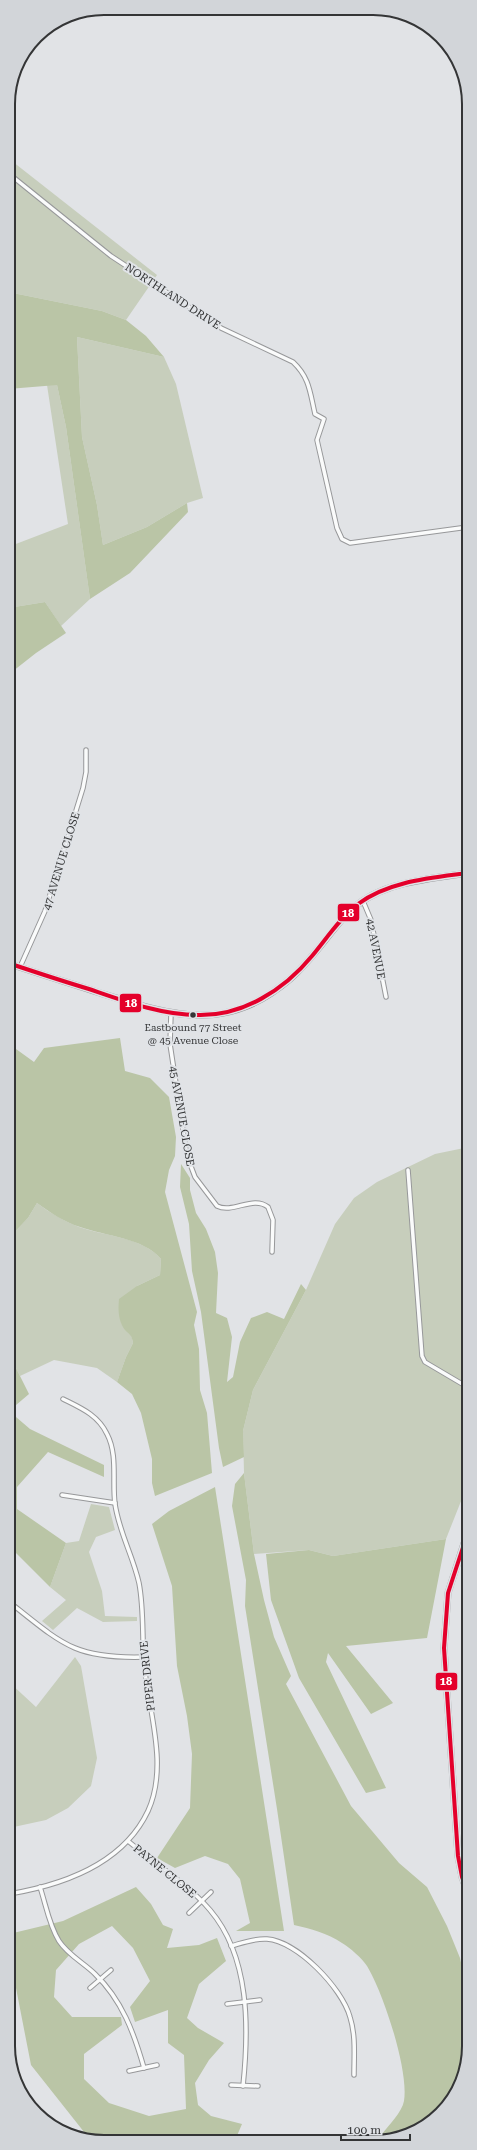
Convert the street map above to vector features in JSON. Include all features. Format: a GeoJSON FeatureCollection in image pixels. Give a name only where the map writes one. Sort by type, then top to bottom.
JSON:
{"type":"FeatureCollection","features":[{"type":"Feature","properties":{"kind":"main road"},"geometry":{"type":"LineString","coordinates":[[15,966],[171,1014],[195,1016],[220,1014],[241,1009],[264,998],[296,974],[346,915],[375,893],[401,884],[462,874]]}},
{"type":"Feature","properties":{"kind":"main road"},"geometry":{"type":"LineString","coordinates":[[462,1550],[448,1593],[444,1648],[458,1856],[462,1877]]}},
{"type":"Feature","properties":{"kind":"street","name":"NORTHLAND DRIVE"},"geometry":{"type":"LineString","coordinates":[[15,179],[110,256],[222,328],[292,362],[307,379],[315,414],[324,419],[317,440],[342,539],[350,543],[462,528]]}},
{"type":"Feature","properties":{"kind":"street","name":"47 AVENUE CLOSE"},"geometry":{"type":"LineString","coordinates":[[20,968],[45,911],[81,795],[86,772],[86,750]]}},
{"type":"Feature","properties":{"kind":"street","name":"42 AVENUE"},"geometry":{"type":"LineString","coordinates":[[363,901],[371,920],[386,998]]}},
{"type":"Feature","properties":{"kind":"street","name":"45 AVENUE CLOSE"},"geometry":{"type":"LineString","coordinates":[[171,1014],[169,1028],[171,1056],[190,1169],[217,1206],[227,1208],[260,1202],[268,1207],[273,1220],[272,1252]]}},
{"type":"Feature","properties":{"kind":"street"},"geometry":{"type":"LineString","coordinates":[[408,1170],[422,1356],[425,1362],[462,1384]]}},
{"type":"Feature","properties":{"kind":"street","name":"PIPER DRIVE"},"geometry":{"type":"LineString","coordinates":[[15,1893],[66,1879],[94,1866],[117,1852],[128,1841],[148,1810],[157,1774],[156,1750],[144,1658],[139,1585],[122,1536],[115,1503],[113,1452],[107,1434],[100,1423],[89,1412],[63,1399]]}},
{"type":"Feature","properties":{"kind":"street"},"geometry":{"type":"LineString","coordinates":[[62,1495],[115,1503]]}},
{"type":"Feature","properties":{"kind":"street"},"geometry":{"type":"LineString","coordinates":[[15,1606],[53,1637],[76,1650],[105,1657],[144,1658]]}},
{"type":"Feature","properties":{"kind":"street","name":"PAYNE CLOSE"},"geometry":{"type":"LineString","coordinates":[[128,1841],[201,1901],[217,1920],[231,1946],[244,2002],[246,2042],[243,2086]]}},
{"type":"Feature","properties":{"kind":"street"},"geometry":{"type":"LineString","coordinates":[[40,1887],[58,1940],[67,1951],[100,1979],[114,1996],[129,2022],[144,2068]]}},
{"type":"Feature","properties":{"kind":"street","name":"PAYNE CLOSE"},"geometry":{"type":"LineString","coordinates":[[189,1913],[211,1892]]}},
{"type":"Feature","properties":{"kind":"street"},"geometry":{"type":"LineString","coordinates":[[231,1946],[261,1939],[275,1941],[290,1948],[327,1977],[340,1995],[350,2017],[354,2036],[354,2075]]}},
{"type":"Feature","properties":{"kind":"street"},"geometry":{"type":"LineString","coordinates":[[90,1988],[111,1970]]}},
{"type":"Feature","properties":{"kind":"street"},"geometry":{"type":"LineString","coordinates":[[227,2004],[260,2000]]}},
{"type":"Feature","properties":{"kind":"street"},"geometry":{"type":"LineString","coordinates":[[129,2071],[157,2065]]}},
{"type":"Feature","properties":{"kind":"street"},"geometry":{"type":"LineString","coordinates":[[231,2085],[258,2086]]}},
{"type":"Feature","properties":{"kind":"green space"},"geometry":{"type":"Polygon","coordinates":[[[15,163],[157,275],[126,320],[102,311],[15,293],[15,163]]]}},
{"type":"Feature","properties":{"kind":"green space"},"geometry":{"type":"Polygon","coordinates":[[[15,293],[102,311],[126,320],[146,336],[164,357],[77,337],[82,437],[97,505],[103,545],[147,527],[187,503],[188,512],[130,573],[90,599],[66,427],[57,385],[15,388],[15,293]]]}},
{"type":"Feature","properties":{"kind":"green space"},"geometry":{"type":"Polygon","coordinates":[[[77,337],[164,357],[176,384],[203,498],[187,503],[147,527],[103,545],[97,505],[82,437],[77,337]]]}},
{"type":"Feature","properties":{"kind":"green space"},"geometry":{"type":"Polygon","coordinates":[[[47,385],[57,385],[66,427],[90,599],[61,626],[45,602],[15,607],[15,544],[68,524],[47,385]]]}},
{"type":"Feature","properties":{"kind":"green space"},"geometry":{"type":"Polygon","coordinates":[[[45,602],[66,633],[15,670],[15,607],[45,602]]]}},
{"type":"Feature","properties":{"kind":"green space"},"geometry":{"type":"Polygon","coordinates":[[[120,1038],[125,1071],[150,1078],[169,1097],[176,1137],[175,1156],[169,1170],[165,1192],[197,1312],[194,1325],[199,1349],[200,1390],[207,1413],[212,1473],[155,1496],[152,1483],[152,1459],[141,1413],[132,1394],[117,1382],[133,1343],[132,1338],[121,1323],[119,1315],[119,1299],[137,1286],[160,1275],[161,1259],[145,1246],[124,1238],[68,1223],[37,1203],[28,1218],[15,1232],[15,1046],[16,1049],[34,1062],[44,1048],[120,1038]]]}},
{"type":"Feature","properties":{"kind":"green space"},"geometry":{"type":"Polygon","coordinates":[[[462,1148],[462,1499],[446,1539],[333,1556],[309,1550],[254,1554],[244,1473],[243,1431],[253,1390],[306,1290],[335,1224],[354,1198],[377,1182],[435,1154],[462,1148]]]}},
{"type":"Feature","properties":{"kind":"green space"},"geometry":{"type":"Polygon","coordinates":[[[181,1164],[190,1178],[190,1190],[196,1213],[206,1229],[215,1252],[218,1273],[216,1313],[227,1318],[232,1337],[227,1382],[233,1377],[240,1342],[251,1318],[267,1312],[284,1319],[301,1284],[306,1290],[253,1390],[243,1431],[244,1457],[223,1467],[219,1448],[201,1312],[192,1271],[189,1224],[180,1187],[181,1164]]]}},
{"type":"Feature","properties":{"kind":"green space"},"geometry":{"type":"Polygon","coordinates":[[[37,1203],[57,1216],[79,1227],[123,1238],[144,1246],[161,1259],[160,1275],[137,1286],[131,1334],[133,1343],[117,1382],[97,1368],[54,1360],[20,1376],[15,1366],[15,1232],[28,1218],[37,1203]]]}},
{"type":"Feature","properties":{"kind":"green space"},"geometry":{"type":"Polygon","coordinates":[[[15,1366],[29,1394],[15,1406],[15,1366]]]}},
{"type":"Feature","properties":{"kind":"green space"},"geometry":{"type":"Polygon","coordinates":[[[15,1416],[30,1429],[104,1465],[104,1477],[48,1452],[17,1487],[17,1509],[66,1543],[50,1587],[15,1552],[15,1416]]]}},
{"type":"Feature","properties":{"kind":"green space"},"geometry":{"type":"Polygon","coordinates":[[[244,1473],[254,1554],[264,1600],[274,1637],[291,1676],[286,1684],[351,1806],[399,1863],[427,1887],[447,1926],[460,1958],[462,1967],[462,2051],[455,2080],[444,2100],[427,2117],[412,2126],[396,2132],[382,2134],[401,2110],[403,2105],[405,2087],[403,2070],[387,2012],[373,1978],[362,1960],[345,1945],[325,1934],[294,1925],[245,1606],[246,1580],[232,1506],[235,1484],[244,1473]]]}},
{"type":"Feature","properties":{"kind":"green space"},"geometry":{"type":"Polygon","coordinates":[[[215,1487],[284,1931],[236,1931],[250,1923],[240,1879],[228,1864],[205,1856],[175,1868],[157,1858],[190,1808],[192,1754],[187,1716],[177,1666],[172,1586],[152,1524],[169,1511],[215,1487]]]}},
{"type":"Feature","properties":{"kind":"green space"},"geometry":{"type":"Polygon","coordinates":[[[91,1504],[109,1507],[115,1530],[96,1537],[89,1552],[102,1591],[105,1616],[137,1617],[137,1621],[103,1622],[77,1608],[53,1630],[42,1621],[66,1600],[50,1587],[66,1543],[79,1541],[91,1504]]]}},
{"type":"Feature","properties":{"kind":"green space"},"geometry":{"type":"Polygon","coordinates":[[[446,1539],[427,1638],[346,1646],[393,1703],[371,1714],[328,1653],[326,1662],[386,1788],[366,1793],[299,1678],[271,1600],[266,1554],[309,1550],[333,1556],[446,1539]]]}},
{"type":"Feature","properties":{"kind":"green space"},"geometry":{"type":"Polygon","coordinates":[[[75,1657],[81,1666],[97,1758],[91,1786],[68,1808],[46,1820],[15,1827],[15,1688],[36,1707],[75,1657]]]}},
{"type":"Feature","properties":{"kind":"green space"},"geometry":{"type":"Polygon","coordinates":[[[136,1887],[151,1904],[163,1925],[173,1929],[167,1948],[199,1945],[217,1938],[226,1961],[199,1984],[187,2018],[198,2028],[224,2043],[209,2060],[195,2083],[198,2105],[211,2116],[242,2124],[237,2135],[99,2135],[84,2132],[31,2065],[15,1983],[15,1933],[63,1921],[136,1887]],[[112,1926],[79,1944],[56,1970],[54,1997],[72,2017],[121,2017],[122,2025],[84,2054],[84,2079],[109,2103],[149,2116],[186,2109],[184,2055],[168,2043],[168,2010],[135,2022],[130,2007],[150,1981],[133,1948],[112,1926]]]}},
{"type":"Feature","properties":{"kind":"transit line","name":"18"},"geometry":{"type":"LineString","coordinates":[[15,965],[129,1002],[170,1013],[198,1015],[231,1011],[261,999],[289,980],[312,956],[345,916],[358,904],[370,896],[397,885],[462,874]]}},
{"type":"Feature","properties":{"kind":"transit line","name":"18"},"geometry":{"type":"LineString","coordinates":[[462,1550],[448,1593],[444,1648],[458,1856],[462,1877]]}},
{"type":"Feature","properties":{"kind":"place","name":"Eastbound 77 Street @ 45 Avenue Close"},"geometry":{"type":"Point","coordinates":[193,1015]}}]}
